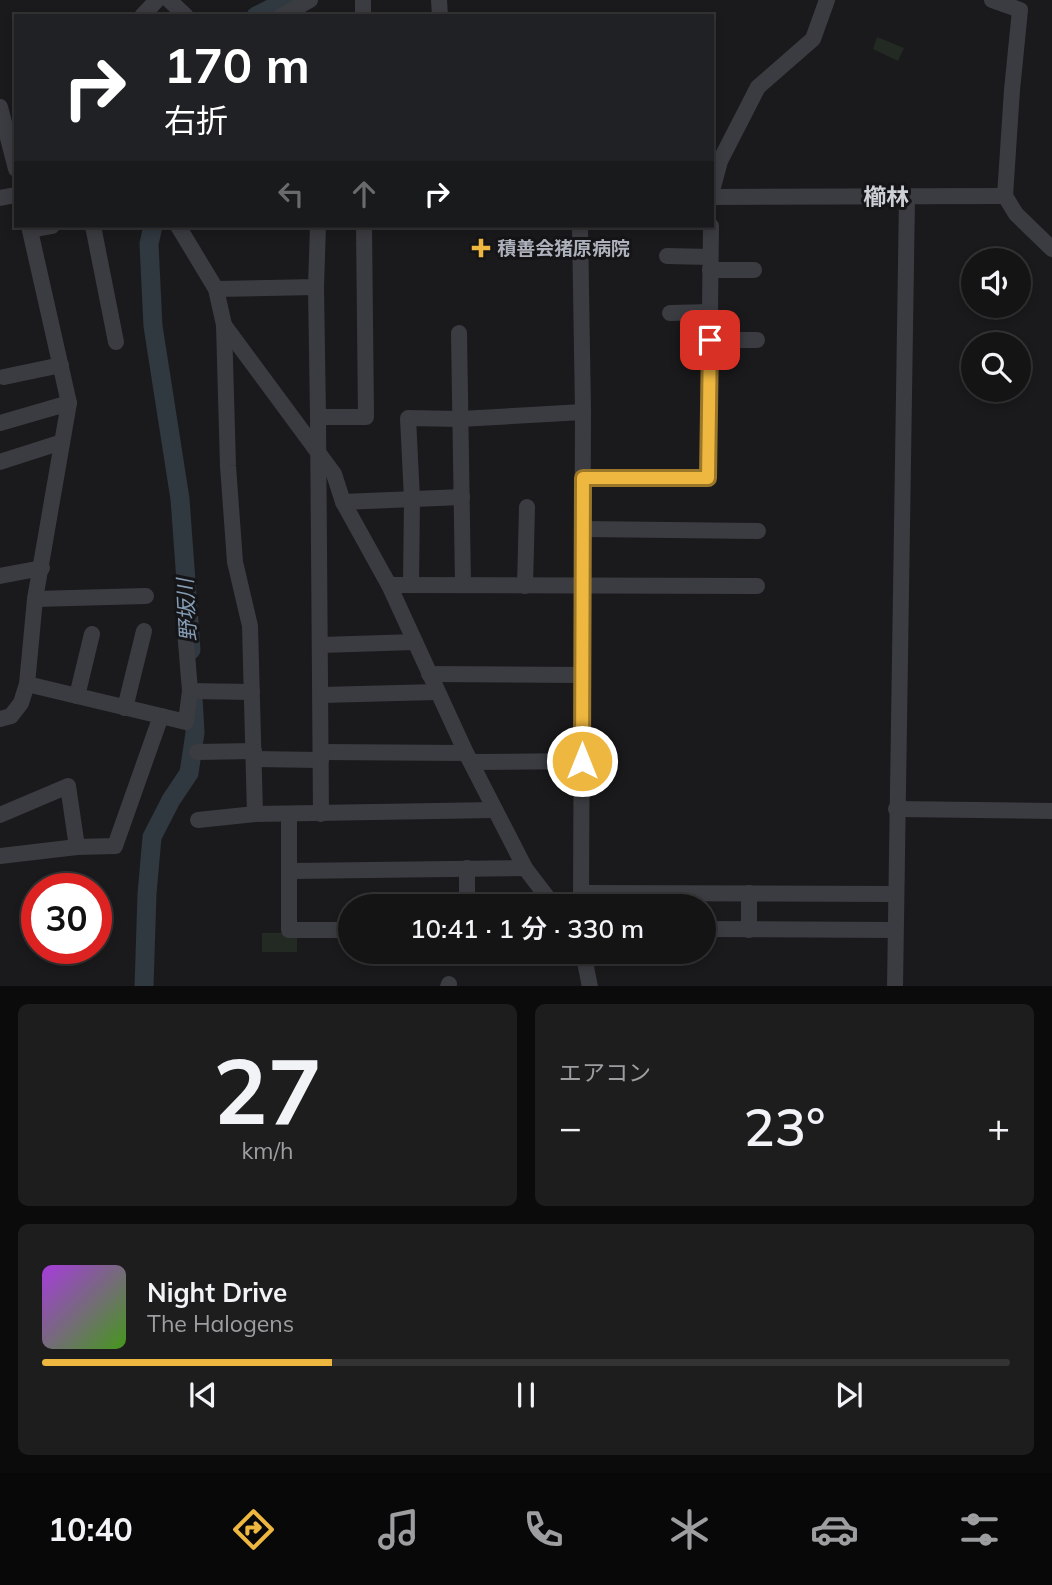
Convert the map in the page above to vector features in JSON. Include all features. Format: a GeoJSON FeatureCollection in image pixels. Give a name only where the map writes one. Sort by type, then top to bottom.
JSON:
{"type":"FeatureCollection","features":[{"type":"Feature","properties":{"kind":"street"},"geometry":{"type":"LineString","coordinates":[[144,14],[157,0]]}},
{"type":"Feature","properties":{"kind":"street"},"geometry":{"type":"LineString","coordinates":[[169,0],[184,14]]}},
{"type":"Feature","properties":{"kind":"street"},"geometry":{"type":"LineString","coordinates":[[714,184],[720,161],[758,87],[813,39],[827,0]]}},
{"type":"Feature","properties":{"kind":"street"},"geometry":{"type":"LineString","coordinates":[[992,0],[1020,10],[1006,196],[1016,214],[1052,249]]}},
{"type":"Feature","properties":{"kind":"street"},"geometry":{"type":"LineString","coordinates":[[286,14],[308,6]]}},
{"type":"Feature","properties":{"kind":"street"},"geometry":{"type":"LineString","coordinates":[[0,107],[14,161]]}},
{"type":"Feature","properties":{"kind":"street"},"geometry":{"type":"LineString","coordinates":[[714,197],[1006,196]]}},
{"type":"Feature","properties":{"kind":"street"},"geometry":{"type":"LineString","coordinates":[[895,986],[907,197]]}},
{"type":"Feature","properties":{"kind":"street"},"geometry":{"type":"LineString","coordinates":[[0,719],[11,716],[21,703],[27,684],[35,599],[69,403],[29,228]]}},
{"type":"Feature","properties":{"kind":"street"},"geometry":{"type":"LineString","coordinates":[[93,228],[116,342]]}},
{"type":"Feature","properties":{"kind":"street"},"geometry":{"type":"LineString","coordinates":[[178,228],[216,289],[224,325],[228,466],[235,562],[250,626],[255,814]]}},
{"type":"Feature","properties":{"kind":"street"},"geometry":{"type":"LineString","coordinates":[[318,228],[316,288],[321,814]]}},
{"type":"Feature","properties":{"kind":"street"},"geometry":{"type":"LineString","coordinates":[[318,417],[366,417],[364,228]]}},
{"type":"Feature","properties":{"kind":"street"},"geometry":{"type":"LineString","coordinates":[[580,228],[583,412],[581,894]]}},
{"type":"Feature","properties":{"kind":"street"},"geometry":{"type":"LineString","coordinates":[[583,478],[708,478],[710,228]]}},
{"type":"Feature","properties":{"kind":"street"},"geometry":{"type":"LineString","coordinates":[[667,256],[754,270]]}},
{"type":"Feature","properties":{"kind":"street"},"geometry":{"type":"LineString","coordinates":[[216,289],[316,288]]}},
{"type":"Feature","properties":{"kind":"street"},"geometry":{"type":"LineString","coordinates":[[670,313],[710,312]]}},
{"type":"Feature","properties":{"kind":"street"},"geometry":{"type":"LineString","coordinates":[[224,325],[334,474],[343,502],[389,585],[468,758],[525,868],[545,894]]}},
{"type":"Feature","properties":{"kind":"street"},"geometry":{"type":"LineString","coordinates":[[459,333],[463,585]]}},
{"type":"Feature","properties":{"kind":"street"},"geometry":{"type":"LineString","coordinates":[[710,340],[757,340]]}},
{"type":"Feature","properties":{"kind":"street"},"geometry":{"type":"LineString","coordinates":[[4,377],[61,365]]}},
{"type":"Feature","properties":{"kind":"street"},"geometry":{"type":"LineString","coordinates":[[0,423],[69,403]]}},
{"type":"Feature","properties":{"kind":"street"},"geometry":{"type":"LineString","coordinates":[[411,585],[412,499],[408,418],[461,419],[583,412]]}},
{"type":"Feature","properties":{"kind":"street"},"geometry":{"type":"LineString","coordinates":[[0,461],[62,442]]}},
{"type":"Feature","properties":{"kind":"street"},"geometry":{"type":"LineString","coordinates":[[343,502],[462,497]]}},
{"type":"Feature","properties":{"kind":"street"},"geometry":{"type":"LineString","coordinates":[[525,586],[527,507]]}},
{"type":"Feature","properties":{"kind":"street"},"geometry":{"type":"LineString","coordinates":[[583,529],[758,531]]}},
{"type":"Feature","properties":{"kind":"street"},"geometry":{"type":"LineString","coordinates":[[0,576],[42,568]]}},
{"type":"Feature","properties":{"kind":"street"},"geometry":{"type":"LineString","coordinates":[[389,585],[757,586]]}},
{"type":"Feature","properties":{"kind":"street"},"geometry":{"type":"LineString","coordinates":[[35,599],[146,597]]}},
{"type":"Feature","properties":{"kind":"street"},"geometry":{"type":"LineString","coordinates":[[27,684],[186,722],[190,691],[185,630]]}},
{"type":"Feature","properties":{"kind":"street"},"geometry":{"type":"LineString","coordinates":[[125,708],[144,631]]}},
{"type":"Feature","properties":{"kind":"street"},"geometry":{"type":"LineString","coordinates":[[77,696],[92,634]]}},
{"type":"Feature","properties":{"kind":"street"},"geometry":{"type":"LineString","coordinates":[[321,645],[415,642]]}},
{"type":"Feature","properties":{"kind":"street"},"geometry":{"type":"LineString","coordinates":[[429,674],[582,675]]}},
{"type":"Feature","properties":{"kind":"street"},"geometry":{"type":"LineString","coordinates":[[190,691],[252,692]]}},
{"type":"Feature","properties":{"kind":"street"},"geometry":{"type":"LineString","coordinates":[[321,695],[437,692]]}},
{"type":"Feature","properties":{"kind":"street"},"geometry":{"type":"LineString","coordinates":[[0,856],[77,847],[115,846],[161,716]]}},
{"type":"Feature","properties":{"kind":"street"},"geometry":{"type":"LineString","coordinates":[[197,752],[582,761]]}},
{"type":"Feature","properties":{"kind":"street"},"geometry":{"type":"LineString","coordinates":[[0,814],[68,786],[77,847]]}},
{"type":"Feature","properties":{"kind":"street"},"geometry":{"type":"LineString","coordinates":[[896,809],[1052,811]]}},
{"type":"Feature","properties":{"kind":"street"},"geometry":{"type":"LineString","coordinates":[[198,820],[255,814],[495,810]]}},
{"type":"Feature","properties":{"kind":"street"},"geometry":{"type":"LineString","coordinates":[[289,814],[289,930],[338,930]]}},
{"type":"Feature","properties":{"kind":"street"},"geometry":{"type":"LineString","coordinates":[[467,868],[467,894]]}},
{"type":"Feature","properties":{"kind":"street"},"geometry":{"type":"LineString","coordinates":[[291,872],[525,868]]}},
{"type":"Feature","properties":{"kind":"street"},"geometry":{"type":"LineString","coordinates":[[749,894],[749,930]]}},
{"type":"Feature","properties":{"kind":"street"},"geometry":{"type":"LineString","coordinates":[[716,895],[895,894]]}},
{"type":"Feature","properties":{"kind":"street"},"geometry":{"type":"LineString","coordinates":[[716,929],[894,930]]}},
{"type":"Feature","properties":{"kind":"street"},"geometry":{"type":"LineString","coordinates":[[585,964],[590,986]]}},
{"type":"Feature","properties":{"kind":"shaded area"},"geometry":{"type":"Polygon","coordinates":[[[877,37],[904,48],[898,61],[873,49],[877,37]]]}},
{"type":"Feature","properties":{"kind":"shaded area"},"geometry":{"type":"Polygon","coordinates":[[[262,933],[297,933],[297,952],[262,952],[262,933]]]}},
{"type":"Feature","properties":{"kind":"waterway","name":"野坂川"},"geometry":{"type":"LineString","coordinates":[[260,14],[288,0]]}},
{"type":"Feature","properties":{"kind":"waterway","name":"野坂川"},"geometry":{"type":"LineString","coordinates":[[153,228],[149,244],[153,326],[180,499],[191,650]]}},
{"type":"Feature","properties":{"kind":"waterway","name":"野坂川"},"geometry":{"type":"LineString","coordinates":[[144,986],[152,837],[189,773],[195,733],[193,697]]}},
{"type":"Feature","properties":{"kind":"place","name":"積善会猪原病院"},"geometry":{"type":"Point","coordinates":[481,248]}},
{"type":"Feature","properties":{"kind":"district","name":"櫛林"},"geometry":{"type":"Point","coordinates":[886,197]}},
{"type":"Feature","properties":{"kind":"route"},"geometry":{"type":"LineString","coordinates":[[582,761],[583,478],[708,478],[710,340]]}}]}
